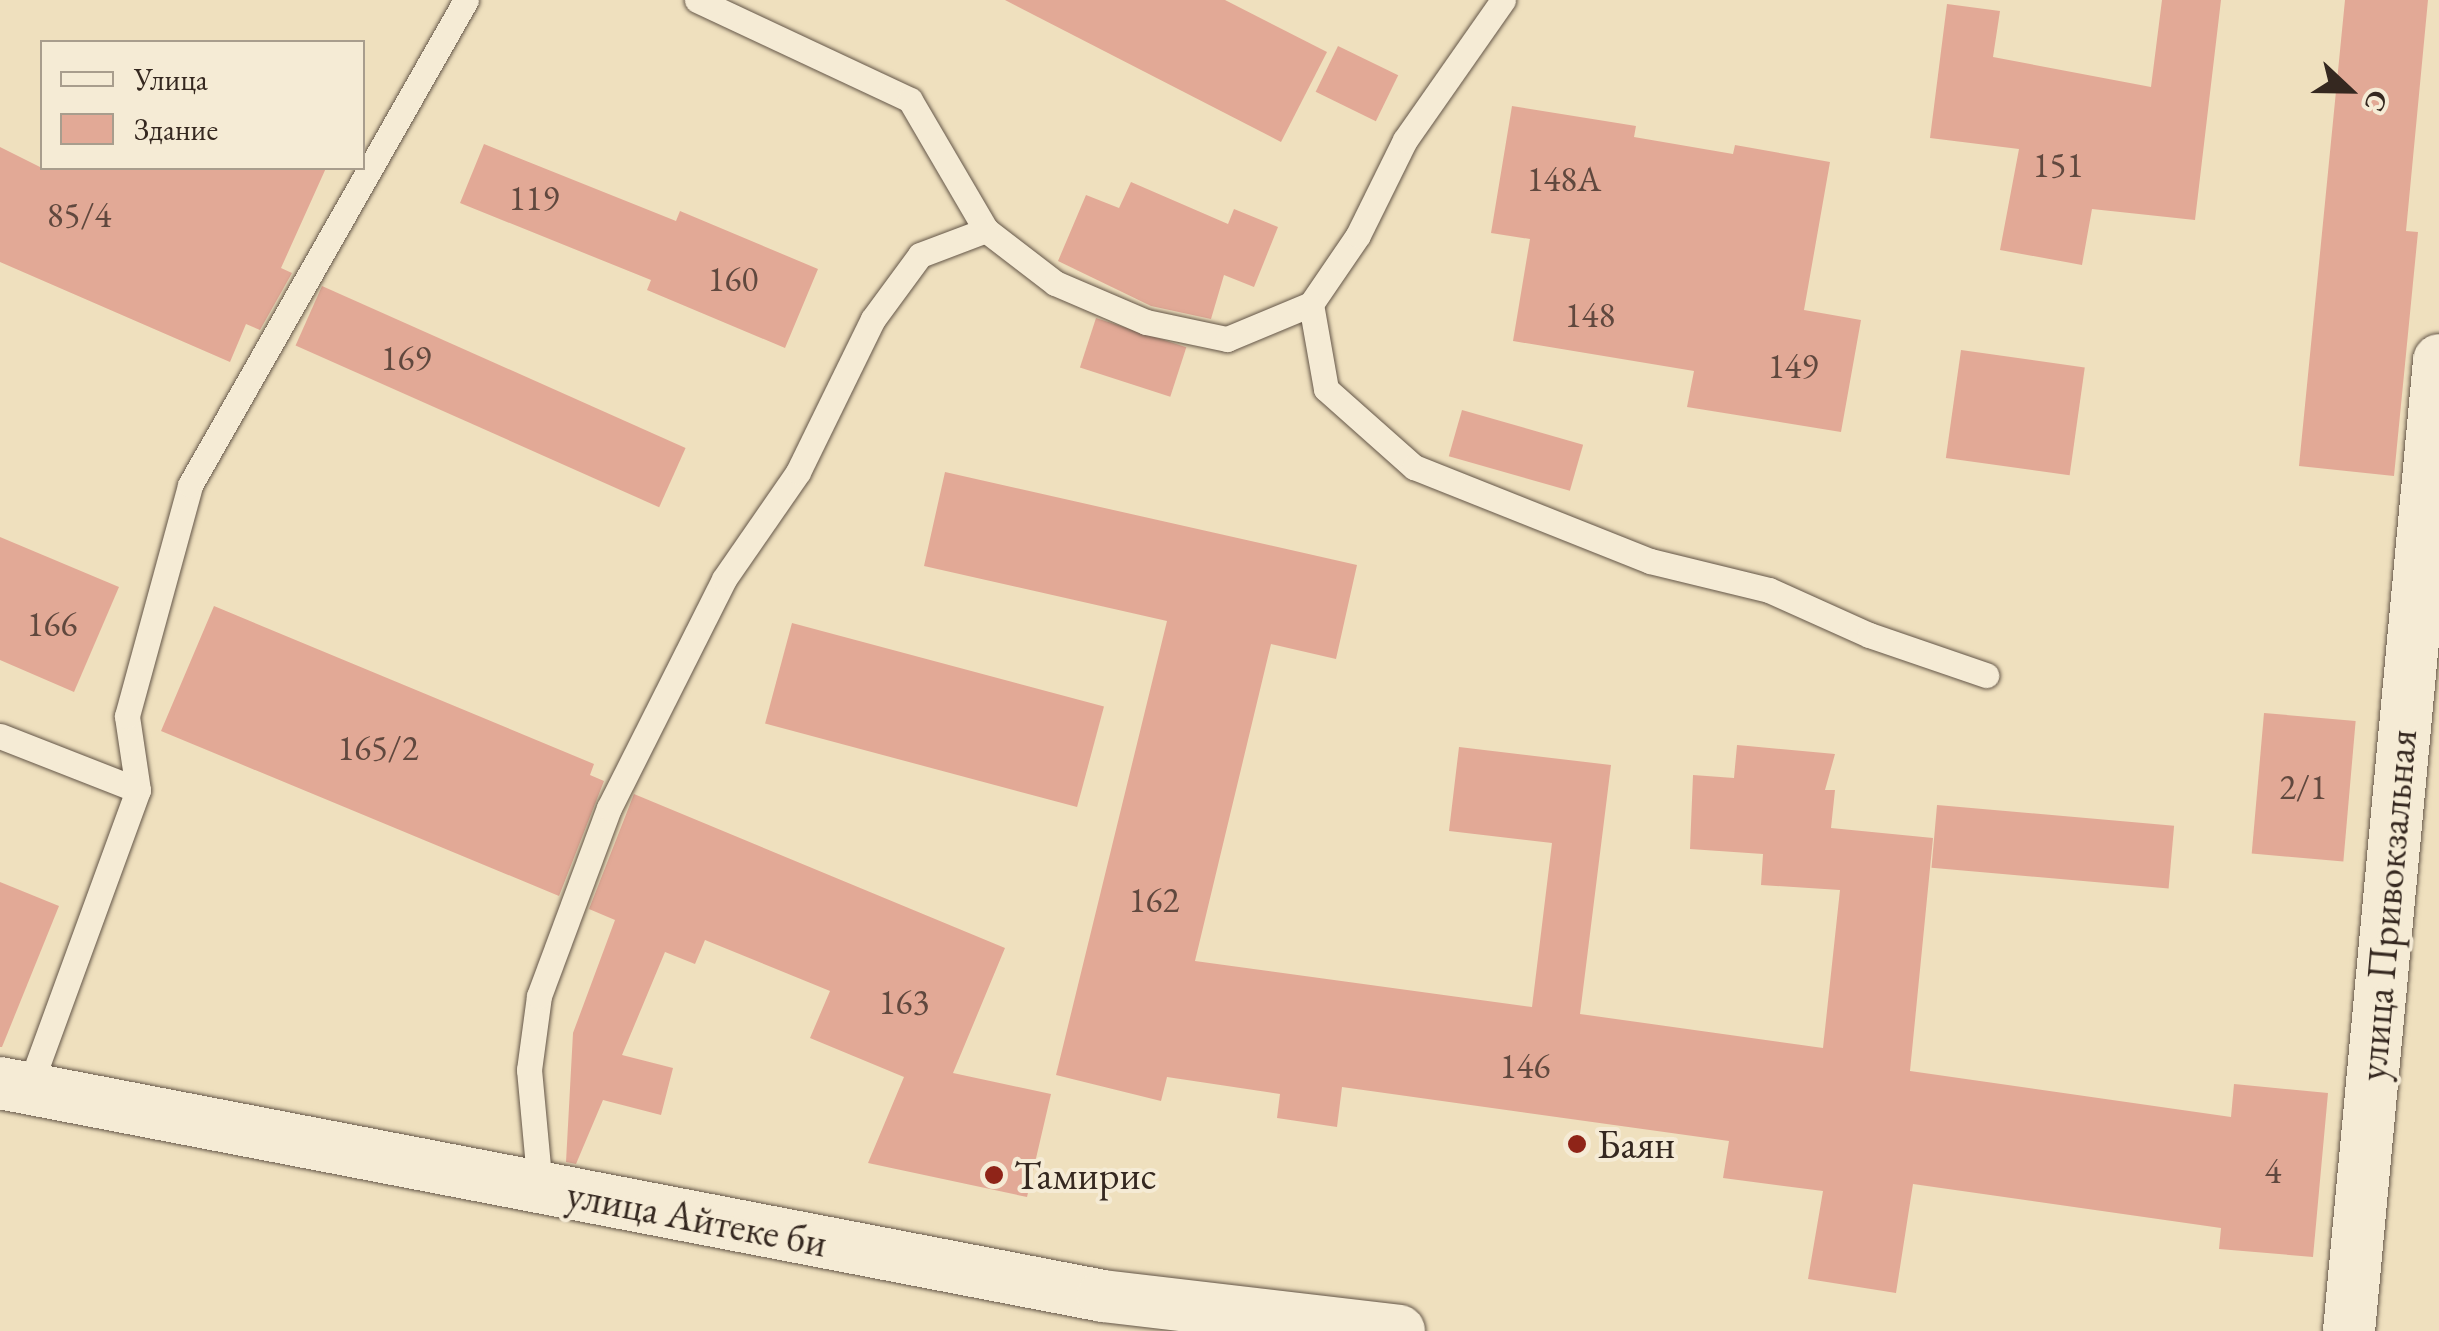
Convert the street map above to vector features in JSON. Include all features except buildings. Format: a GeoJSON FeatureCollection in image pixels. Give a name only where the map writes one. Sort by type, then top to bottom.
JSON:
{"type":"FeatureCollection","features":[{"type":"Feature","properties":{"kind":"street","name":"улица Привокзальная"},"geometry":{"type":"LineString","coordinates":[[2348,1331],[2439,360]]}},
{"type":"Feature","properties":{"kind":"street","name":"улица Айтеке би"},"geometry":{"type":"LineString","coordinates":[[14,1087],[540,1188],[1099,1314],[1398,1331]]}},
{"type":"Feature","properties":{"kind":"lane"},"geometry":{"type":"LineString","coordinates":[[14,1087],[138,790],[127,716],[190,485],[466,0]]}},
{"type":"Feature","properties":{"kind":"lane"},"geometry":{"type":"LineString","coordinates":[[697,0],[910,100],[986,230],[1056,283],[1146,322],[1227,338],[1312,304],[1358,234],[1404,140],[1503,0]]}},
{"type":"Feature","properties":{"kind":"lane"},"geometry":{"type":"LineString","coordinates":[[540,1188],[529,1070],[540,996],[609,808],[724,579],[798,472],[873,318],[920,254],[986,230]]}},
{"type":"Feature","properties":{"kind":"lane"},"geometry":{"type":"LineString","coordinates":[[1312,304],[1326,389],[1414,467],[1650,561],[1769,590],[1870,635],[1986,675]]}},
{"type":"Feature","properties":{"kind":"lane"},"geometry":{"type":"LineString","coordinates":[[0,736],[138,790]]}},
{"type":"Feature","properties":{"kind":"place","name":"Баян"},"geometry":{"type":"Point","coordinates":[1577,1144]}},
{"type":"Feature","properties":{"kind":"place","name":"Тамирис"},"geometry":{"type":"Point","coordinates":[994,1175]}}]}
